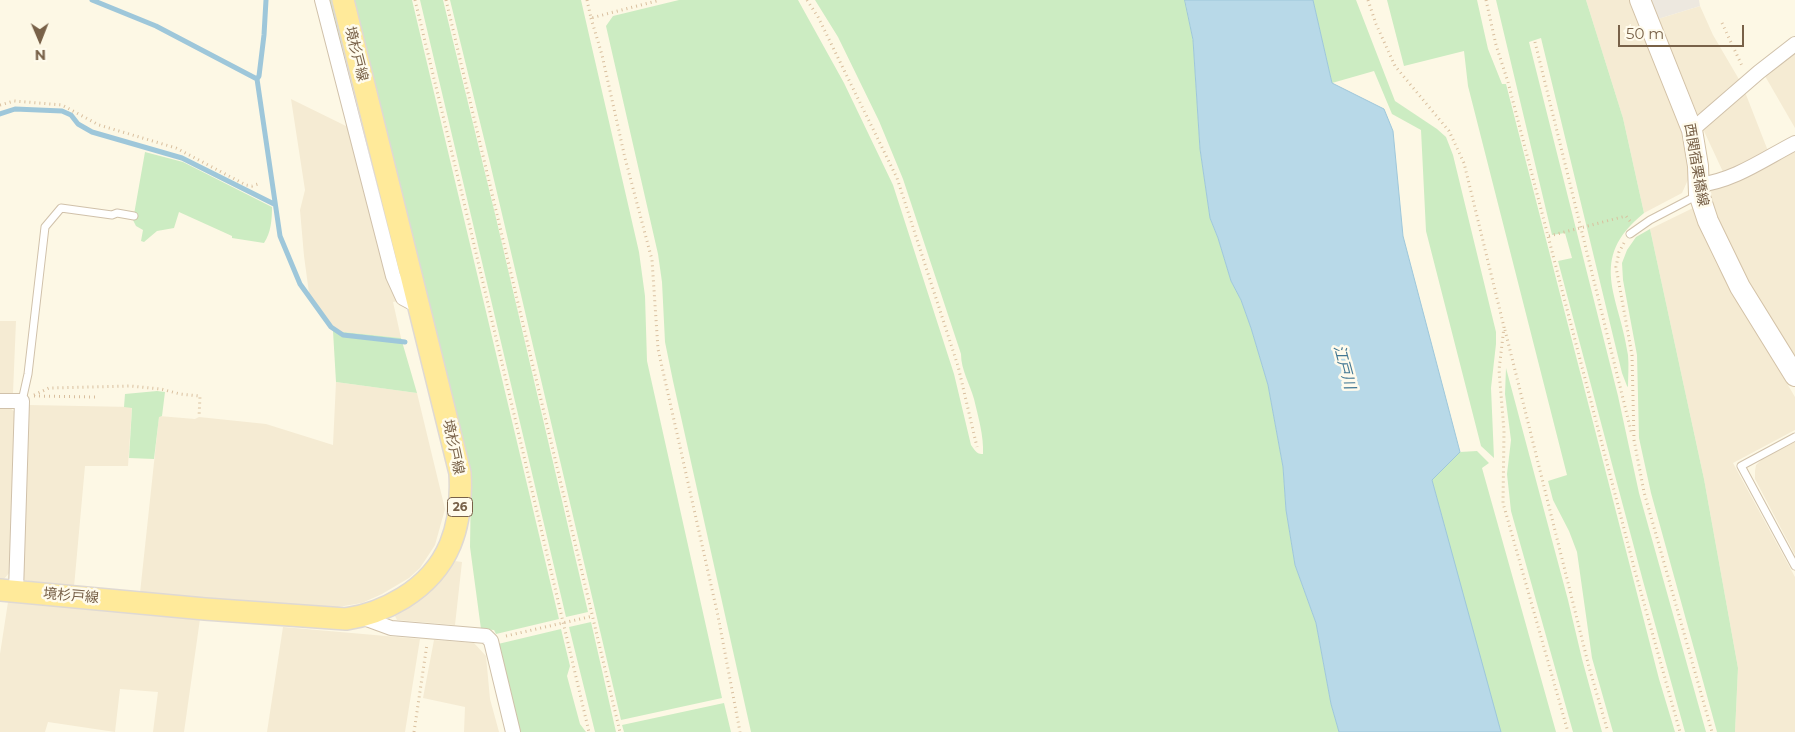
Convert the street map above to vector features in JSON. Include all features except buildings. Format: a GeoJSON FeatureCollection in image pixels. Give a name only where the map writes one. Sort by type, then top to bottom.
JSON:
{"type":"FeatureCollection","features":[{"type":"Feature","properties":{"kind":"main road","name":"境杉戸線"},"geometry":{"type":"LineString","coordinates":[[8,590],[323,619],[346,619],[361,617],[395,603],[422,584],[442,562],[454,535],[458,518],[461,489],[460,472],[342,0]]}},
{"type":"Feature","properties":{"kind":"main road","name":"西関宿栗橋線"},"geometry":{"type":"LineString","coordinates":[[1640,0],[1692,130],[1698,166],[1698,190],[1708,221],[1740,288],[1795,376]]}},
{"type":"Feature","properties":{"kind":"street"},"geometry":{"type":"LineString","coordinates":[[322,0],[393,276],[403,298],[420,307]]}},
{"type":"Feature","properties":{"kind":"street"},"geometry":{"type":"LineString","coordinates":[[1692,130],[1748,81],[1795,44]]}},
{"type":"Feature","properties":{"kind":"street"},"geometry":{"type":"LineString","coordinates":[[1698,190],[1758,164],[1795,143]]}},
{"type":"Feature","properties":{"kind":"street"},"geometry":{"type":"LineString","coordinates":[[0,401],[27,398],[8,590]]}},
{"type":"Feature","properties":{"kind":"street"},"geometry":{"type":"LineString","coordinates":[[361,617],[391,628],[486,636],[491,641],[513,732]]}},
{"type":"Feature","properties":{"kind":"lane"},"geometry":{"type":"LineString","coordinates":[[1630,234],[1698,190]]}},
{"type":"Feature","properties":{"kind":"lane"},"geometry":{"type":"LineString","coordinates":[[27,398],[28,374],[45,227],[61,208],[134,216]]}},
{"type":"Feature","properties":{"kind":"lane"},"geometry":{"type":"LineString","coordinates":[[1795,437],[1740,466],[1795,566]]}},
{"type":"Feature","properties":{"kind":"path"},"geometry":{"type":"LineString","coordinates":[[415,0],[589,732]]}},
{"type":"Feature","properties":{"kind":"path"},"geometry":{"type":"LineString","coordinates":[[446,0],[620,732]]}},
{"type":"Feature","properties":{"kind":"path"},"geometry":{"type":"LineString","coordinates":[[587,0],[652,260],[658,349],[718,616],[740,732]]}},
{"type":"Feature","properties":{"kind":"path"},"geometry":{"type":"LineString","coordinates":[[591,18],[660,0]]}},
{"type":"Feature","properties":{"kind":"path"},"geometry":{"type":"LineString","coordinates":[[807,0],[818,17],[897,178],[958,366],[977,447]]}},
{"type":"Feature","properties":{"kind":"path"},"geometry":{"type":"LineString","coordinates":[[1368,0],[1376,24],[1395,66],[1449,131],[1464,163],[1590,667],[1608,732]]}},
{"type":"Feature","properties":{"kind":"path"},"geometry":{"type":"LineString","coordinates":[[1486,0],[1496,45],[1508,82],[1633,562],[1680,732]]}},
{"type":"Feature","properties":{"kind":"path"},"geometry":{"type":"LineString","coordinates":[[1722,23],[1748,81]]}},
{"type":"Feature","properties":{"kind":"path"},"geometry":{"type":"LineString","coordinates":[[1535,42],[1634,440],[1644,492],[1712,732]]}},
{"type":"Feature","properties":{"kind":"path"},"geometry":{"type":"LineString","coordinates":[[0,105],[14,101],[62,105],[99,125],[176,148],[246,185],[252,186],[260,183]]}},
{"type":"Feature","properties":{"kind":"path"},"geometry":{"type":"LineString","coordinates":[[1548,236],[1626,216],[1638,229]]}},
{"type":"Feature","properties":{"kind":"path"},"geometry":{"type":"LineString","coordinates":[[1630,234],[1619,252],[1616,267],[1632,355],[1634,440]]}},
{"type":"Feature","properties":{"kind":"path"},"geometry":{"type":"LineString","coordinates":[[1504,327],[1499,370],[1504,431],[1503,503],[1568,732]]}},
{"type":"Feature","properties":{"kind":"path"},"geometry":{"type":"LineString","coordinates":[[27,398],[49,388],[130,386],[161,389],[180,394],[200,396],[199,417]]}},
{"type":"Feature","properties":{"kind":"path"},"geometry":{"type":"LineString","coordinates":[[27,398],[96,397]]}},
{"type":"Feature","properties":{"kind":"path"},"geometry":{"type":"LineString","coordinates":[[506,636],[593,616]]}},
{"type":"Feature","properties":{"kind":"path"},"geometry":{"type":"LineString","coordinates":[[414,732],[429,631]]}},
{"type":"Feature","properties":{"kind":"shaded area"},"geometry":{"type":"Polygon","coordinates":[[[1586,0],[1629,0],[1687,142],[1691,173],[1682,193],[1644,213],[1623,118],[1586,0]]]}},
{"type":"Feature","properties":{"kind":"shaded area"},"geometry":{"type":"Polygon","coordinates":[[[1650,0],[1699,0],[1700,6],[1658,19],[1650,0]]]}},
{"type":"Feature","properties":{"kind":"shaded area"},"geometry":{"type":"Polygon","coordinates":[[[1700,6],[1713,35],[1740,81],[1699,118],[1658,19],[1700,6]]]}},
{"type":"Feature","properties":{"kind":"shaded area"},"geometry":{"type":"Polygon","coordinates":[[[1795,53],[1795,128],[1765,76],[1795,53]]]}},
{"type":"Feature","properties":{"kind":"shaded area"},"geometry":{"type":"Polygon","coordinates":[[[1745,92],[1768,151],[1724,174],[1703,129],[1745,92]]]}},
{"type":"Feature","properties":{"kind":"shaded area"},"geometry":{"type":"Polygon","coordinates":[[[291,99],[348,127],[398,301],[393,302],[401,338],[333,331],[309,293],[300,210],[305,190],[291,99]]]}},
{"type":"Feature","properties":{"kind":"shaded area"},"geometry":{"type":"Polygon","coordinates":[[[1795,147],[1795,359],[1755,295],[1714,213],[1709,189],[1795,147]]]}},
{"type":"Feature","properties":{"kind":"shaded area"},"geometry":{"type":"Polygon","coordinates":[[[1693,208],[1704,238],[1717,265],[1795,397],[1795,430],[1733,463],[1795,577],[1795,732],[1735,732],[1738,668],[1704,479],[1650,229],[1693,208]]]}},
{"type":"Feature","properties":{"kind":"shaded area"},"geometry":{"type":"Polygon","coordinates":[[[0,321],[16,321],[13,393],[0,393],[0,321]]]}},
{"type":"Feature","properties":{"kind":"shaded area"},"geometry":{"type":"Polygon","coordinates":[[[336,382],[417,393],[445,509],[435,545],[420,568],[409,578],[382,594],[362,603],[338,607],[315,608],[140,593],[159,416],[195,419],[199,417],[266,424],[333,445],[336,382]]]}},
{"type":"Feature","properties":{"kind":"shaded area"},"geometry":{"type":"Polygon","coordinates":[[[29,405],[132,407],[128,466],[85,466],[74,587],[23,580],[29,405]]]}},
{"type":"Feature","properties":{"kind":"shaded area"},"geometry":{"type":"Polygon","coordinates":[[[0,408],[10,408],[15,412],[10,572],[4,579],[0,578],[0,408]]]}},
{"type":"Feature","properties":{"kind":"shaded area"},"geometry":{"type":"Polygon","coordinates":[[[1795,442],[1795,555],[1755,479],[1755,471],[1756,465],[1762,459],[1795,442]]]}},
{"type":"Feature","properties":{"kind":"shaded area"},"geometry":{"type":"Polygon","coordinates":[[[455,561],[462,562],[455,625],[397,620],[395,616],[421,599],[439,583],[455,561]]]}},
{"type":"Feature","properties":{"kind":"shaded area"},"geometry":{"type":"Polygon","coordinates":[[[8,602],[200,619],[184,732],[153,732],[158,692],[120,689],[115,732],[48,722],[45,732],[0,732],[0,654],[8,602]]]}},
{"type":"Feature","properties":{"kind":"shaded area"},"geometry":{"type":"Polygon","coordinates":[[[283,627],[420,639],[405,732],[267,732],[283,627]]]}},
{"type":"Feature","properties":{"kind":"shaded area"},"geometry":{"type":"Polygon","coordinates":[[[434,640],[474,643],[486,656],[490,699],[499,732],[464,732],[465,707],[423,698],[434,640]]]}},
{"type":"Feature","properties":{"kind":"green space"},"geometry":{"type":"Polygon","coordinates":[[[328,0],[333,0],[404,290],[328,0]]]}},
{"type":"Feature","properties":{"kind":"green space"},"geometry":{"type":"Polygon","coordinates":[[[353,0],[412,0],[559,619],[496,634],[494,630],[481,629],[470,547],[471,484],[468,461],[353,0]]]}},
{"type":"Feature","properties":{"kind":"green space"},"geometry":{"type":"Polygon","coordinates":[[[420,0],[443,0],[588,612],[566,617],[420,0]]]}},
{"type":"Feature","properties":{"kind":"green space"},"geometry":{"type":"Polygon","coordinates":[[[450,0],[581,0],[639,252],[645,296],[647,361],[722,698],[621,720],[450,0]]]}},
{"type":"Feature","properties":{"kind":"green space"},"geometry":{"type":"Polygon","coordinates":[[[679,0],[798,0],[844,83],[893,185],[954,374],[971,445],[979,454],[983,454],[980,426],[974,399],[961,360],[961,354],[903,179],[879,121],[838,37],[815,0],[1185,0],[1193,40],[1200,149],[1210,218],[1231,281],[1241,300],[1251,328],[1268,385],[1283,467],[1286,510],[1295,565],[1316,623],[1331,704],[1339,732],[751,732],[673,381],[665,342],[662,282],[658,254],[606,26],[613,16],[679,0]]]}},
{"type":"Feature","properties":{"kind":"green space"},"geometry":{"type":"Polygon","coordinates":[[[1313,0],[1356,0],[1395,101],[1446,137],[1453,155],[1496,332],[1491,388],[1494,458],[1481,446],[1426,231],[1421,130],[1392,114],[1374,71],[1332,83],[1313,0]]]}},
{"type":"Feature","properties":{"kind":"green space"},"geometry":{"type":"Polygon","coordinates":[[[1387,0],[1477,0],[1488,49],[1502,84],[1506,84],[1659,679],[1675,732],[1613,732],[1592,658],[1577,552],[1569,531],[1553,500],[1548,481],[1567,475],[1468,86],[1464,51],[1404,66],[1387,0]]]}},
{"type":"Feature","properties":{"kind":"green space"},"geometry":{"type":"Polygon","coordinates":[[[1496,0],[1586,0],[1623,118],[1644,213],[1626,230],[1616,247],[1611,263],[1614,297],[1628,355],[1628,387],[1622,373],[1541,38],[1529,42],[1618,396],[1639,493],[1706,732],[1685,732],[1558,261],[1572,258],[1565,233],[1552,235],[1496,0]]]}},
{"type":"Feature","properties":{"kind":"green space"},"geometry":{"type":"Polygon","coordinates":[[[145,152],[183,162],[272,207],[270,230],[264,243],[232,238],[232,236],[179,212],[174,228],[157,231],[144,242],[141,241],[143,230],[136,226],[133,220],[145,152]]]}},
{"type":"Feature","properties":{"kind":"green space"},"geometry":{"type":"Polygon","coordinates":[[[1650,229],[1704,479],[1738,668],[1735,732],[1717,732],[1651,493],[1639,438],[1637,355],[1623,280],[1622,263],[1627,250],[1636,237],[1650,229]]]}},
{"type":"Feature","properties":{"kind":"green space"},"geometry":{"type":"Polygon","coordinates":[[[333,331],[401,338],[417,393],[336,382],[333,331]]]}},
{"type":"Feature","properties":{"kind":"green space"},"geometry":{"type":"Polygon","coordinates":[[[1506,368],[1602,732],[1573,732],[1511,511],[1507,474],[1511,440],[1505,394],[1506,368]]]}},
{"type":"Feature","properties":{"kind":"green space"},"geometry":{"type":"Polygon","coordinates":[[[165,392],[162,416],[159,417],[154,459],[129,458],[132,408],[124,407],[125,394],[165,392]]]}},
{"type":"Feature","properties":{"kind":"green space"},"geometry":{"type":"Polygon","coordinates":[[[1477,451],[1489,463],[1482,468],[1556,732],[1499,732],[1432,480],[1460,452],[1477,451]]]}},
{"type":"Feature","properties":{"kind":"green space"},"geometry":{"type":"Polygon","coordinates":[[[591,622],[616,732],[595,732],[569,627],[591,622]]]}},
{"type":"Feature","properties":{"kind":"green space"},"geometry":{"type":"Polygon","coordinates":[[[561,629],[570,666],[567,676],[580,724],[586,732],[521,732],[518,727],[498,644],[561,629]]]}},
{"type":"Feature","properties":{"kind":"green space"},"geometry":{"type":"Polygon","coordinates":[[[724,703],[731,732],[624,732],[622,725],[724,703]]]}},
{"type":"Feature","properties":{"kind":"water","name":"江戸川"},"geometry":{"type":"Polygon","coordinates":[[[1185,0],[1313,0],[1332,83],[1384,109],[1393,131],[1403,236],[1460,452],[1432,480],[1501,732],[1339,732],[1331,704],[1316,623],[1295,565],[1286,510],[1283,467],[1268,385],[1251,328],[1241,300],[1231,281],[1210,218],[1200,149],[1193,40],[1185,0]]]}},
{"type":"Feature","properties":{"kind":"waterway"},"geometry":{"type":"LineString","coordinates":[[92,0],[156,26],[257,79],[280,236],[300,284],[331,327],[343,335],[405,342]]}},
{"type":"Feature","properties":{"kind":"waterway"},"geometry":{"type":"LineString","coordinates":[[257,79],[259,76],[264,35],[266,0]]}},
{"type":"Feature","properties":{"kind":"waterway"},"geometry":{"type":"LineString","coordinates":[[0,114],[15,109],[62,111],[71,115],[78,124],[92,132],[182,158],[274,204]]}}]}
